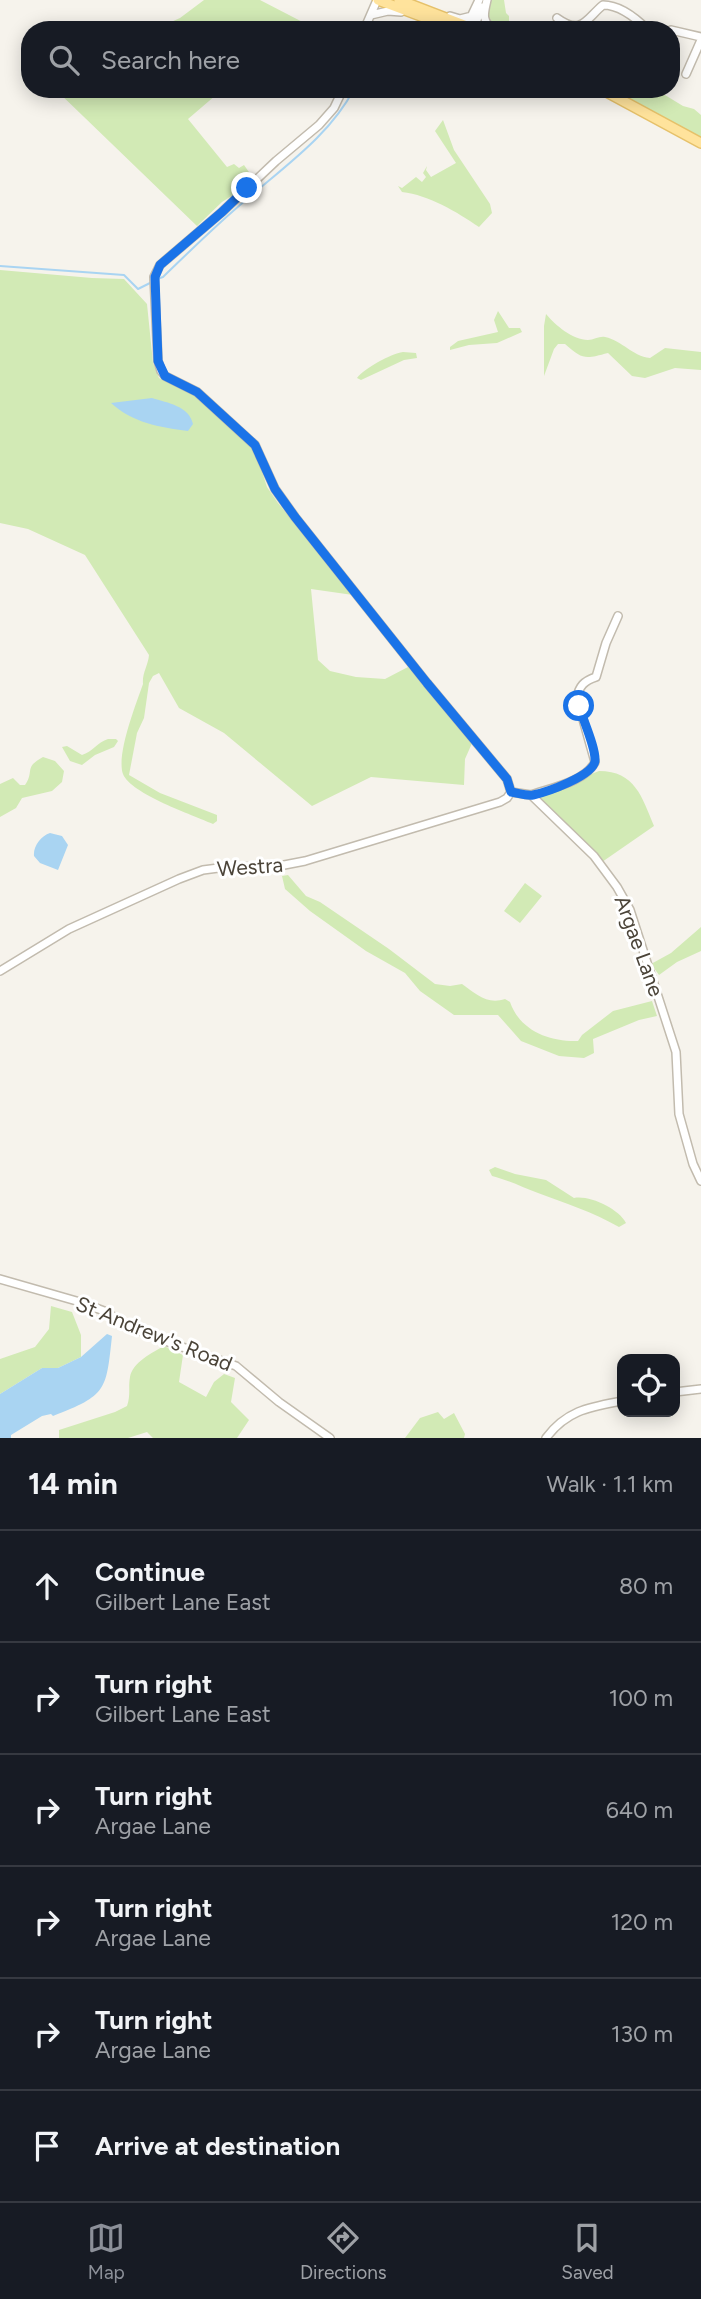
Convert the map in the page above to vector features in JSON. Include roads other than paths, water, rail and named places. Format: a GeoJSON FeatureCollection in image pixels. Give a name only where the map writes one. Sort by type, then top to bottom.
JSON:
{"type":"FeatureCollection","features":[{"type":"Feature","properties":{"kind":"main road"},"geometry":{"type":"LineString","coordinates":[[376,0],[433,21]]}},
{"type":"Feature","properties":{"kind":"main road"},"geometry":{"type":"LineString","coordinates":[[400,0],[450,21]]}},
{"type":"Feature","properties":{"kind":"main road"},"geometry":{"type":"LineString","coordinates":[[618,98],[701,143]]}},
{"type":"Feature","properties":{"kind":"street"},"geometry":{"type":"LineString","coordinates":[[369,21],[376,0]]}},
{"type":"Feature","properties":{"kind":"street"},"geometry":{"type":"LineString","coordinates":[[368,21],[376,0]]}},
{"type":"Feature","properties":{"kind":"street"},"geometry":{"type":"LineString","coordinates":[[400,0],[457,19],[472,16]]}},
{"type":"Feature","properties":{"kind":"street"},"geometry":{"type":"LineString","coordinates":[[471,21],[479,0]]}},
{"type":"Feature","properties":{"kind":"street"},"geometry":{"type":"LineString","coordinates":[[474,21],[486,0]]}},
{"type":"Feature","properties":{"kind":"street"},"geometry":{"type":"LineString","coordinates":[[486,0],[486,21]]}},
{"type":"Feature","properties":{"kind":"street"},"geometry":{"type":"LineString","coordinates":[[589,21],[603,5],[611,5],[639,21]]}},
{"type":"Feature","properties":{"kind":"street"},"geometry":{"type":"LineString","coordinates":[[372,15],[397,11],[425,21]]}},
{"type":"Feature","properties":{"kind":"street"},"geometry":{"type":"LineString","coordinates":[[557,18],[561,21]]}},
{"type":"Feature","properties":{"kind":"street"},"geometry":{"type":"LineString","coordinates":[[680,32],[701,38],[686,74]]}},
{"type":"Feature","properties":{"kind":"street"},"geometry":{"type":"LineString","coordinates":[[338,98],[319,125],[160,265],[155,280],[158,361],[161,370],[165,376],[197,392],[255,445],[275,489],[295,517],[507,779],[511,792],[531,795],[580,777],[591,769],[595,762],[578,702],[579,688],[584,682],[596,677],[606,643],[618,616]]}},
{"type":"Feature","properties":{"kind":"street","name":"Westra"},"geometry":{"type":"LineString","coordinates":[[0,971],[69,929],[203,870],[279,866],[305,861],[500,802],[511,792]]}},
{"type":"Feature","properties":{"kind":"street","name":"Argae Lane"},"geometry":{"type":"LineString","coordinates":[[531,795],[594,856],[630,910],[676,1052],[679,1114],[693,1164],[701,1181]]}},
{"type":"Feature","properties":{"kind":"street","name":"St Andrew's Road"},"geometry":{"type":"LineString","coordinates":[[0,1279],[80,1302],[104,1311],[154,1337],[236,1366],[279,1402],[330,1438]]}},
{"type":"Feature","properties":{"kind":"street"},"geometry":{"type":"LineString","coordinates":[[680,1392],[701,1390]]}},
{"type":"Feature","properties":{"kind":"street"},"geometry":{"type":"LineString","coordinates":[[546,1438],[570,1415],[617,1402]]}},
{"type":"Feature","properties":{"kind":"water"},"geometry":{"type":"Polygon","coordinates":[[[152,398],[177,406],[187,413],[193,424],[188,431],[137,420],[111,403],[152,398]]]}},
{"type":"Feature","properties":{"kind":"water"},"geometry":{"type":"Polygon","coordinates":[[[50,833],[62,836],[68,845],[58,870],[40,863],[34,856],[38,842],[50,833]]]}},
{"type":"Feature","properties":{"kind":"water"},"geometry":{"type":"Polygon","coordinates":[[[107,1334],[112,1336],[108,1369],[105,1380],[94,1396],[53,1416],[42,1416],[11,1435],[11,1438],[0,1438],[0,1394],[42,1368],[58,1368],[81,1357],[107,1334]]]}},
{"type":"Feature","properties":{"kind":"waterway"},"geometry":{"type":"LineString","coordinates":[[157,279],[163,277],[225,218],[306,149],[349,98]]}},
{"type":"Feature","properties":{"kind":"waterway"},"geometry":{"type":"LineString","coordinates":[[0,266],[124,275],[138,289],[152,282]]}}]}
